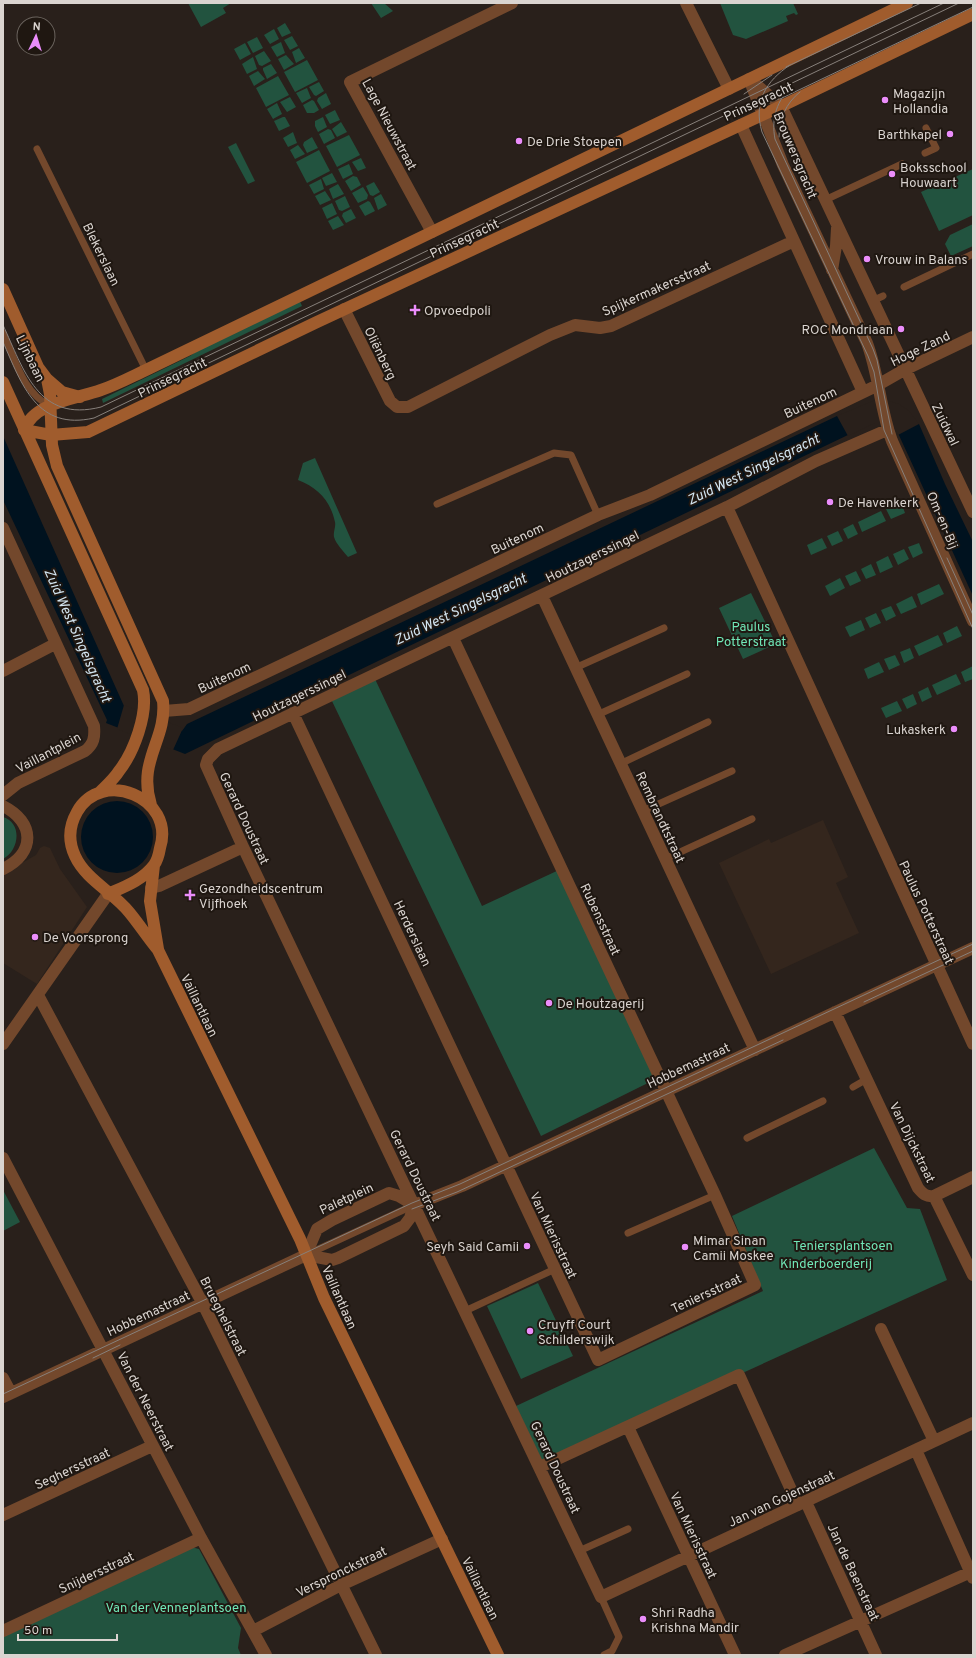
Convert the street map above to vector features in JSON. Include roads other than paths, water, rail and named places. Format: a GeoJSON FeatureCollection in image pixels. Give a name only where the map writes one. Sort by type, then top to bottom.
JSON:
{"type":"FeatureCollection","features":[{"type":"Feature","properties":{"kind":"main road","name":"Prinsegracht"},"geometry":{"type":"LineString","coordinates":[[905,3],[146,370],[102,390],[50,406],[33,415],[27,422],[24,430],[51,435],[88,432],[344,309],[781,106],[973,14]]}},
{"type":"Feature","properties":{"kind":"main road","name":"Lijnbaan"},"geometry":{"type":"LineString","coordinates":[[3,288],[38,367],[47,379],[62,392],[80,397]]}},
{"type":"Feature","properties":{"kind":"main road","name":"Lijnbaan"},"geometry":{"type":"LineString","coordinates":[[47,379],[50,406]]}},
{"type":"Feature","properties":{"kind":"main road"},"geometry":{"type":"LineString","coordinates":[[3,382],[143,690],[145,701],[144,713],[137,736],[123,765],[100,792]]}},
{"type":"Feature","properties":{"kind":"main road"},"geometry":{"type":"LineString","coordinates":[[50,406],[52,445],[57,466],[163,701],[164,716],[149,761],[147,782],[147,792],[151,805],[158,816],[163,830],[162,843],[154,865],[136,881],[108,894],[80,865],[70,842],[71,824],[80,806],[91,796],[100,792],[125,792],[138,796],[151,805]]}},
{"type":"Feature","properties":{"kind":"main road","name":"Vaillantlaan"},"geometry":{"type":"LineString","coordinates":[[154,865],[150,901],[158,950]]}},
{"type":"Feature","properties":{"kind":"main road","name":"Vaillantlaan"},"geometry":{"type":"LineString","coordinates":[[108,894],[129,912],[158,950],[294,1227],[324,1298],[498,1655]]}},
{"type":"Feature","properties":{"kind":"street","name":"Lage Nieuwstraat"},"geometry":{"type":"LineString","coordinates":[[432,232],[350,82],[512,3]]}},
{"type":"Feature","properties":{"kind":"street"},"geometry":{"type":"LineString","coordinates":[[686,3],[729,89]]}},
{"type":"Feature","properties":{"kind":"street","name":"Brouwersgracht"},"geometry":{"type":"LineString","coordinates":[[750,79],[781,106],[837,227],[878,299],[904,370]]}},
{"type":"Feature","properties":{"kind":"street","name":"Brouwersgracht"},"geometry":{"type":"LineString","coordinates":[[750,79],[783,166],[867,343],[879,384],[886,427]]}},
{"type":"Feature","properties":{"kind":"street"},"geometry":{"type":"LineString","coordinates":[[741,124],[864,392]]}},
{"type":"Feature","properties":{"kind":"street","name":"Brouwersgracht"},"geometry":{"type":"LineString","coordinates":[[832,270],[836,246],[837,227]]}},
{"type":"Feature","properties":{"kind":"street","name":"Spijkermakersstraat"},"geometry":{"type":"LineString","coordinates":[[397,406],[408,407],[550,335],[575,325],[600,328],[616,324],[794,241]]}},
{"type":"Feature","properties":{"kind":"street","name":"Oliënberg"},"geometry":{"type":"LineString","coordinates":[[344,309],[390,401],[397,406]]}},
{"type":"Feature","properties":{"kind":"street","name":"Hoge Zand"},"geometry":{"type":"LineString","coordinates":[[879,384],[904,370],[973,337]]}},
{"type":"Feature","properties":{"kind":"street","name":"Zuidwal"},"geometry":{"type":"LineString","coordinates":[[904,370],[973,512]]}},
{"type":"Feature","properties":{"kind":"street","name":"Buitenom"},"geometry":{"type":"LineString","coordinates":[[164,716],[189,709],[598,515],[650,495],[879,384]]}},
{"type":"Feature","properties":{"kind":"street","name":"Houtzagerssingel"},"geometry":{"type":"LineString","coordinates":[[206,765],[208,759],[218,749],[727,507],[886,427]]}},
{"type":"Feature","properties":{"kind":"street","name":"Om-en-Bij"},"geometry":{"type":"LineString","coordinates":[[886,427],[973,621]]}},
{"type":"Feature","properties":{"kind":"street","name":"Paulus Potterstraat"},"geometry":{"type":"LineString","coordinates":[[727,507],[973,1044]]}},
{"type":"Feature","properties":{"kind":"street"},"geometry":{"type":"LineString","coordinates":[[3,528],[55,644],[3,671]]}},
{"type":"Feature","properties":{"kind":"street"},"geometry":{"type":"LineString","coordinates":[[3,557],[14,551]]}},
{"type":"Feature","properties":{"kind":"street","name":"Rembrandtstraat"},"geometry":{"type":"LineString","coordinates":[[542,596],[755,1050]]}},
{"type":"Feature","properties":{"kind":"street","name":"Rubensstraat"},"geometry":{"type":"LineString","coordinates":[[453,638],[724,1213]]}},
{"type":"Feature","properties":{"kind":"street","name":"Vaillantplein"},"geometry":{"type":"LineString","coordinates":[[3,795],[18,783],[85,751],[90,747],[95,736],[94,726],[55,644]]}},
{"type":"Feature","properties":{"kind":"street","name":"Herderslaan"},"geometry":{"type":"LineString","coordinates":[[293,713],[507,1165]]}},
{"type":"Feature","properties":{"kind":"street","name":"Gerard Doustraat"},"geometry":{"type":"LineString","coordinates":[[206,765],[243,847],[601,1597]]}},
{"type":"Feature","properties":{"kind":"street"},"geometry":{"type":"LineString","coordinates":[[3,806],[16,814],[24,823],[28,838],[26,848],[22,855],[3,868]]}},
{"type":"Feature","properties":{"kind":"street"},"geometry":{"type":"LineString","coordinates":[[151,888],[159,886],[243,847]]}},
{"type":"Feature","properties":{"kind":"street"},"geometry":{"type":"LineString","coordinates":[[3,1044],[108,894]]}},
{"type":"Feature","properties":{"kind":"street","name":"Hobbemastraat"},"geometry":{"type":"LineString","coordinates":[[414,1205],[442,1195],[973,948]]}},
{"type":"Feature","properties":{"kind":"street","name":"Brueghelstraat"},"geometry":{"type":"LineString","coordinates":[[38,995],[202,1303],[376,1655]]}},
{"type":"Feature","properties":{"kind":"street","name":"Van Dijckstraat"},"geometry":{"type":"LineString","coordinates":[[835,1012],[918,1188],[927,1196],[934,1196],[973,1275]]}},
{"type":"Feature","properties":{"kind":"street","name":"Van der Neerstraat"},"geometry":{"type":"LineString","coordinates":[[3,1158],[152,1446],[266,1655]]}},
{"type":"Feature","properties":{"kind":"street","name":"Van Mierisstraat"},"geometry":{"type":"LineString","coordinates":[[507,1165],[598,1360]]}},
{"type":"Feature","properties":{"kind":"street"},"geometry":{"type":"LineString","coordinates":[[934,1196],[973,1177]]}},
{"type":"Feature","properties":{"kind":"street","name":"Paletplein"},"geometry":{"type":"LineString","coordinates":[[306,1255],[317,1229],[332,1220],[389,1194],[399,1196],[414,1205]]}},
{"type":"Feature","properties":{"kind":"street"},"geometry":{"type":"LineString","coordinates":[[306,1255],[332,1260],[338,1258],[404,1226],[410,1218],[414,1205]]}},
{"type":"Feature","properties":{"kind":"street","name":"Teniersstraat"},"geometry":{"type":"LineString","coordinates":[[598,1360],[755,1286],[724,1213]]}},
{"type":"Feature","properties":{"kind":"street","name":"Hobbemastraat"},"geometry":{"type":"LineString","coordinates":[[7,1395],[306,1255]]}},
{"type":"Feature","properties":{"kind":"street"},"geometry":{"type":"LineString","coordinates":[[881,1329],[934,1442]]}},
{"type":"Feature","properties":{"kind":"street","name":"Jan de Baenstraat"},"geometry":{"type":"LineString","coordinates":[[628,1427],[738,1375],[876,1655]]}},
{"type":"Feature","properties":{"kind":"street"},"geometry":{"type":"LineString","coordinates":[[3,1378],[7,1395]]}},
{"type":"Feature","properties":{"kind":"street","name":"Jan van Gojenstraat"},"geometry":{"type":"LineString","coordinates":[[601,1597],[973,1423]]}},
{"type":"Feature","properties":{"kind":"street"},"geometry":{"type":"LineString","coordinates":[[540,1467],[628,1427]]}},
{"type":"Feature","properties":{"kind":"street","name":"Van Mierisstraat"},"geometry":{"type":"LineString","coordinates":[[628,1427],[735,1655]]}},
{"type":"Feature","properties":{"kind":"street","name":"Seghersstraat"},"geometry":{"type":"LineString","coordinates":[[3,1515],[152,1446]]}},
{"type":"Feature","properties":{"kind":"street"},"geometry":{"type":"LineString","coordinates":[[785,1655],[860,1620],[972,1574],[916,1450]]}},
{"type":"Feature","properties":{"kind":"street","name":"Snijdersstraat"},"geometry":{"type":"LineString","coordinates":[[3,1632],[201,1538]]}},
{"type":"Feature","properties":{"kind":"street","name":"Verspronckstraat"},"geometry":{"type":"LineString","coordinates":[[253,1630],[342,1585],[442,1539]]}},
{"type":"Feature","properties":{"kind":"lane"},"geometry":{"type":"LineString","coordinates":[[925,153],[936,148],[926,128]]}},
{"type":"Feature","properties":{"kind":"lane","name":"Blekerslaan"},"geometry":{"type":"LineString","coordinates":[[37,149],[146,370]]}},
{"type":"Feature","properties":{"kind":"lane"},"geometry":{"type":"LineString","coordinates":[[825,200],[902,164]]}},
{"type":"Feature","properties":{"kind":"lane"},"geometry":{"type":"LineString","coordinates":[[904,287],[973,254]]}},
{"type":"Feature","properties":{"kind":"lane","name":"Lijnbaan"},"geometry":{"type":"LineString","coordinates":[[3,333],[28,388],[39,401],[50,406]]}},
{"type":"Feature","properties":{"kind":"lane"},"geometry":{"type":"LineString","coordinates":[[437,504],[554,453],[571,455],[598,515]]}},
{"type":"Feature","properties":{"kind":"lane"},"geometry":{"type":"LineString","coordinates":[[575,668],[664,628]]}},
{"type":"Feature","properties":{"kind":"lane"},"geometry":{"type":"LineString","coordinates":[[598,715],[687,674]]}},
{"type":"Feature","properties":{"kind":"lane"},"geometry":{"type":"LineString","coordinates":[[620,764],[708,722]]}},
{"type":"Feature","properties":{"kind":"lane"},"geometry":{"type":"LineString","coordinates":[[643,811],[732,771]]}},
{"type":"Feature","properties":{"kind":"lane"},"geometry":{"type":"LineString","coordinates":[[665,859],[752,820]]}},
{"type":"Feature","properties":{"kind":"lane"},"geometry":{"type":"LineString","coordinates":[[853,1087],[866,1079]]}},
{"type":"Feature","properties":{"kind":"lane"},"geometry":{"type":"LineString","coordinates":[[747,1138],[823,1101]]}},
{"type":"Feature","properties":{"kind":"lane"},"geometry":{"type":"LineString","coordinates":[[628,1234],[715,1195]]}},
{"type":"Feature","properties":{"kind":"lane"},"geometry":{"type":"LineString","coordinates":[[465,1310],[555,1269]]}},
{"type":"Feature","properties":{"kind":"lane"},"geometry":{"type":"LineString","coordinates":[[579,1551],[628,1529]]}},
{"type":"Feature","properties":{"kind":"lane"},"geometry":{"type":"LineString","coordinates":[[601,1597],[619,1637],[612,1651],[604,1655]]}},
{"type":"Feature","properties":{"kind":"water","name":"Zuid West Singelsgracht"},"geometry":{"type":"Polygon","coordinates":[[[837,416],[919,424],[945,484],[973,542],[973,596],[897,431],[884,422],[875,422],[185,754],[106,723],[107,720],[3,500],[3,436],[124,706],[182,731],[187,724],[837,416]]]}},
{"type":"Feature","properties":{"kind":"water"},"geometry":{"type":"Polygon","coordinates":[[[117,801],[131,804],[143,811],[150,823],[153,837],[150,851],[143,863],[131,870],[117,873],[103,870],[91,863],[84,851],[81,837],[84,823],[91,811],[103,804],[117,801]]]}},
{"type":"Feature","properties":{"kind":"tram line"},"geometry":{"type":"LineString","coordinates":[[786,67],[921,3]]}},
{"type":"Feature","properties":{"kind":"tram line"},"geometry":{"type":"LineString","coordinates":[[3,325],[27,375],[36,389],[48,400],[62,407],[80,410],[101,407],[944,3]]}},
{"type":"Feature","properties":{"kind":"tram line"},"geometry":{"type":"LineString","coordinates":[[3,342],[25,388],[34,401],[45,411],[58,418],[75,420],[94,418],[959,3]]}},
{"type":"Feature","properties":{"kind":"tram line"},"geometry":{"type":"LineString","coordinates":[[754,107],[782,98],[973,7]]}},
{"type":"Feature","properties":{"kind":"tram line"},"geometry":{"type":"LineString","coordinates":[[790,65],[774,78],[764,93],[759,111],[762,132],[868,356],[874,372],[884,430],[973,629]]}},
{"type":"Feature","properties":{"kind":"tram line"},"geometry":{"type":"LineString","coordinates":[[744,94],[772,75]]}},
{"type":"Feature","properties":{"kind":"tram line"},"geometry":{"type":"LineString","coordinates":[[792,86],[782,97],[776,110],[774,124],[775,139],[873,349],[877,360],[892,434]]}},
{"type":"Feature","properties":{"kind":"tram line"},"geometry":{"type":"LineString","coordinates":[[779,137],[780,124],[784,112],[787,106],[800,92]]}},
{"type":"Feature","properties":{"kind":"tram line"},"geometry":{"type":"LineString","coordinates":[[947,558],[973,615]]}},
{"type":"Feature","properties":{"kind":"tram line"},"geometry":{"type":"LineString","coordinates":[[3,1394],[412,1203],[460,1184],[973,944]]}},
{"type":"Feature","properties":{"kind":"tram line"},"geometry":{"type":"LineString","coordinates":[[864,1002],[973,951]]}},
{"type":"Feature","properties":{"kind":"tram line"},"geometry":{"type":"LineString","coordinates":[[412,1209],[457,1192],[783,1040]]}},
{"type":"Feature","properties":{"kind":"tram line"},"geometry":{"type":"LineString","coordinates":[[93,1358],[120,1345]]}},
{"type":"Feature","properties":{"kind":"place","name":"Magazijn Hollandia"},"geometry":{"type":"Point","coordinates":[885,100]}},
{"type":"Feature","properties":{"kind":"place","name":"Barthkapel"},"geometry":{"type":"Point","coordinates":[950,134]}},
{"type":"Feature","properties":{"kind":"place","name":"De Drie Stoepen"},"geometry":{"type":"Point","coordinates":[519,141]}},
{"type":"Feature","properties":{"kind":"place","name":"Boksschool Houwaart"},"geometry":{"type":"Point","coordinates":[892,174]}},
{"type":"Feature","properties":{"kind":"place","name":"Vrouw in Balans"},"geometry":{"type":"Point","coordinates":[867,259]}},
{"type":"Feature","properties":{"kind":"place","name":"Opvoedpoli"},"geometry":{"type":"Point","coordinates":[415,310]}},
{"type":"Feature","properties":{"kind":"place","name":"ROC Mondriaan"},"geometry":{"type":"Point","coordinates":[901,329]}},
{"type":"Feature","properties":{"kind":"place","name":"De Havenkerk"},"geometry":{"type":"Point","coordinates":[830,502]}},
{"type":"Feature","properties":{"kind":"place","name":"Lukaskerk"},"geometry":{"type":"Point","coordinates":[954,729]}},
{"type":"Feature","properties":{"kind":"place","name":"Gezondheidscentrum Vijfhoek"},"geometry":{"type":"Point","coordinates":[190,895]}},
{"type":"Feature","properties":{"kind":"place","name":"De Voorsprong"},"geometry":{"type":"Point","coordinates":[35,937]}},
{"type":"Feature","properties":{"kind":"place","name":"De Houtzagerij"},"geometry":{"type":"Point","coordinates":[549,1003]}},
{"type":"Feature","properties":{"kind":"place","name":"Seyh Said Camii"},"geometry":{"type":"Point","coordinates":[527,1246]}},
{"type":"Feature","properties":{"kind":"place","name":"Mimar Sinan Camii Moskee"},"geometry":{"type":"Point","coordinates":[685,1247]}},
{"type":"Feature","properties":{"kind":"place","name":"Cruyff Court Schilderswijk"},"geometry":{"type":"Point","coordinates":[530,1331]}},
{"type":"Feature","properties":{"kind":"place","name":"Shri Radha Krishna Mandir"},"geometry":{"type":"Point","coordinates":[643,1619]}},
{"type":"Feature","properties":{"kind":"park label","name":"Teniersplantsoen"},"geometry":{"type":"Point","coordinates":[843,1245]}},
{"type":"Feature","properties":{"kind":"park label","name":"Kinderboerderij"},"geometry":{"type":"Point","coordinates":[826,1263]}},
{"type":"Feature","properties":{"kind":"park label","name":"Van der Venneplantsoen"},"geometry":{"type":"Point","coordinates":[176,1607]}}]}
